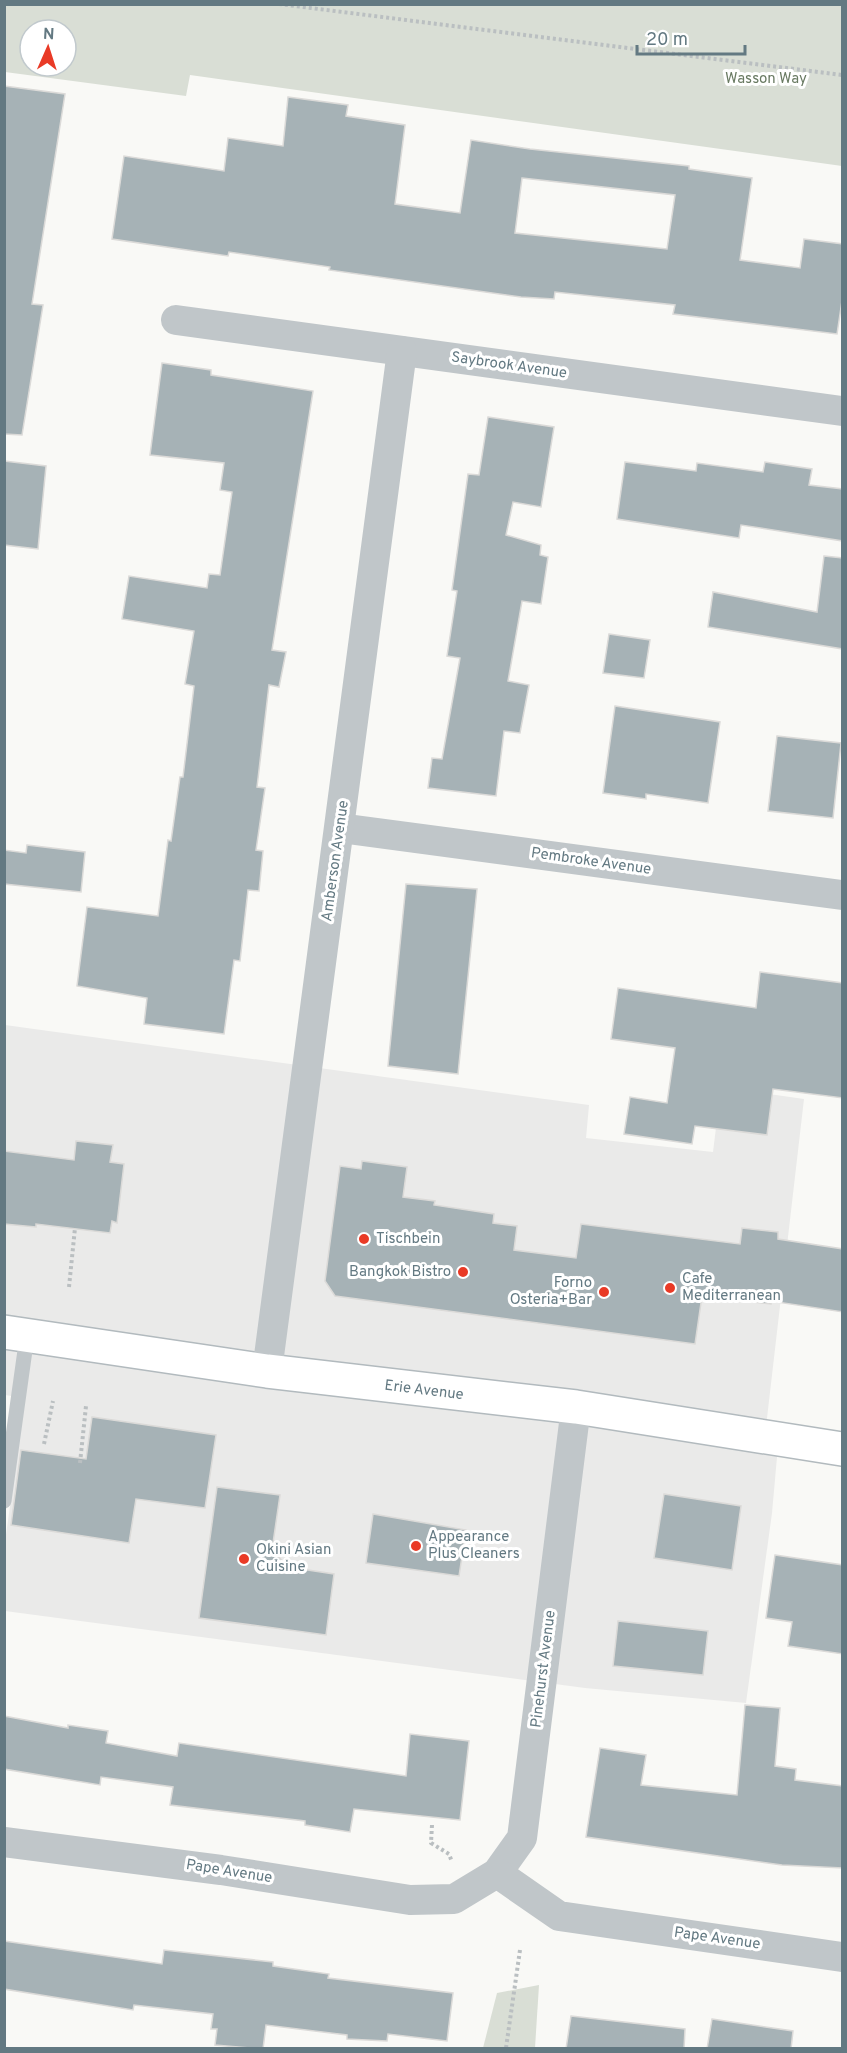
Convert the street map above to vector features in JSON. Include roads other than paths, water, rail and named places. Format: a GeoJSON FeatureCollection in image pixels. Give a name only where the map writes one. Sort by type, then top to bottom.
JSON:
{"type":"FeatureCollection","features":[{"type":"Feature","properties":{"kind":"street","name":"Saybrook Avenue"},"geometry":{"type":"LineString","coordinates":[[176,320],[843,411]]}},
{"type":"Feature","properties":{"kind":"street","name":"Amberson Avenue"},"geometry":{"type":"LineString","coordinates":[[267,1371],[402,351]]}},
{"type":"Feature","properties":{"kind":"street","name":"Pembroke Avenue"},"geometry":{"type":"LineString","coordinates":[[340,828],[843,895]]}},
{"type":"Feature","properties":{"kind":"street","name":"Erie Avenue"},"geometry":{"type":"LineString","coordinates":[[16,1334],[267,1371],[576,1407],[843,1449]]}},
{"type":"Feature","properties":{"kind":"street","name":"Pinehurst Avenue"},"geometry":{"type":"LineString","coordinates":[[455,1884],[497,1873],[522,1838],[576,1407]]}},
{"type":"Feature","properties":{"kind":"street","name":"Pape Avenue"},"geometry":{"type":"LineString","coordinates":[[4,1842],[222,1870],[400,1899],[455,1884]]}},
{"type":"Feature","properties":{"kind":"street","name":"Pape Avenue"},"geometry":{"type":"LineString","coordinates":[[497,1873],[559,1916],[843,1957]]}},
{"type":"Feature","properties":{"kind":"lane"},"geometry":{"type":"LineString","coordinates":[[4,1501],[16,1334]]}},
{"type":"Feature","properties":{"kind":"place","name":"Tischbein"},"geometry":{"type":"Point","coordinates":[364,1239]}},
{"type":"Feature","properties":{"kind":"place","name":"Bangkok Bistro"},"geometry":{"type":"Point","coordinates":[463,1272]}},
{"type":"Feature","properties":{"kind":"place","name":"Cafe Mediterranean"},"geometry":{"type":"Point","coordinates":[670,1288]}},
{"type":"Feature","properties":{"kind":"place","name":"Forno Osteria+Bar"},"geometry":{"type":"Point","coordinates":[604,1292]}},
{"type":"Feature","properties":{"kind":"place","name":"Appearance Plus Cleaners"},"geometry":{"type":"Point","coordinates":[416,1546]}},
{"type":"Feature","properties":{"kind":"place","name":"Okini Asian Cuisine"},"geometry":{"type":"Point","coordinates":[244,1559]}},
{"type":"Feature","properties":{"kind":"park label","name":"Wasson Way"},"geometry":{"type":"Point","coordinates":[766,79]}}]}
